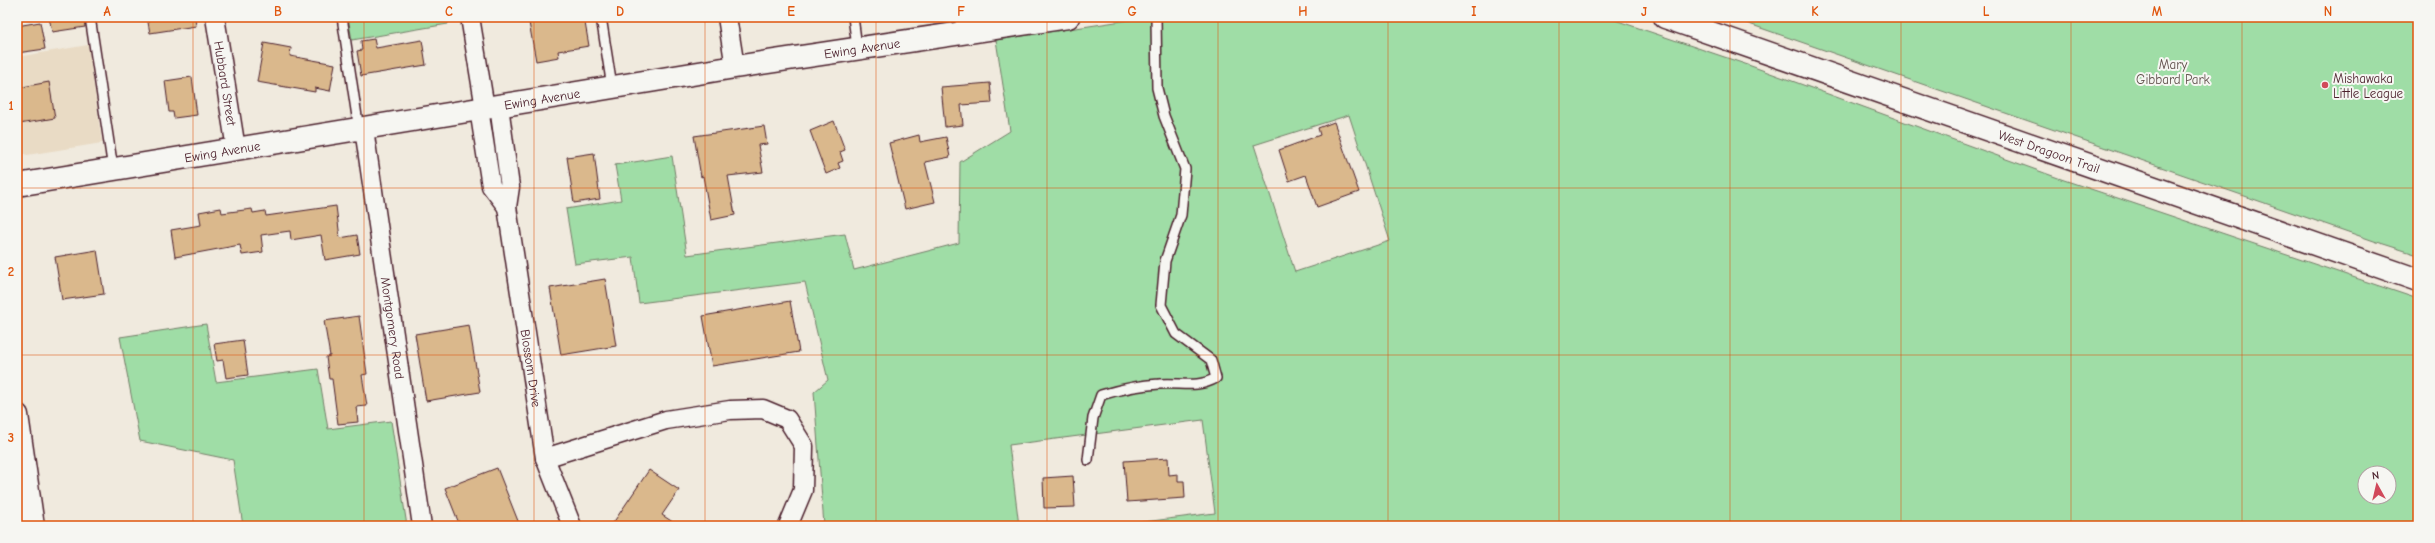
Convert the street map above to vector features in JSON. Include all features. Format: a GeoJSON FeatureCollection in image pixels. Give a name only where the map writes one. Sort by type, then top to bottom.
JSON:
{"type":"FeatureCollection","features":[{"type":"Feature","properties":{"kind":"street","name":"Hubbard Street"},"geometry":{"type":"LineString","coordinates":[[215,17],[236,149]]}},
{"type":"Feature","properties":{"kind":"street","name":"Blossom Drive"},"geometry":{"type":"LineString","coordinates":[[470,17],[488,108],[510,187],[507,207],[545,458],[572,526]]}},
{"type":"Feature","properties":{"kind":"street"},"geometry":{"type":"LineString","coordinates":[[726,17],[735,67]]}},
{"type":"Feature","properties":{"kind":"street","name":"Ewing Avenue"},"geometry":{"type":"LineString","coordinates":[[17,185],[858,47],[965,25],[1068,17]]}},
{"type":"Feature","properties":{"kind":"street","name":"West Dragoon Trail"},"geometry":{"type":"LineString","coordinates":[[1673,20],[2418,280]]}},
{"type":"Feature","properties":{"kind":"street","name":"Montgomery Road"},"geometry":{"type":"LineString","coordinates":[[362,129],[422,526]]}},
{"type":"Feature","properties":{"kind":"street"},"geometry":{"type":"LineString","coordinates":[[545,458],[666,420],[730,410],[763,409],[787,420],[804,446],[803,490],[788,526]]}},
{"type":"Feature","properties":{"kind":"street"},"geometry":{"type":"LineString","coordinates":[[17,415],[23,495],[34,526]]}},
{"type":"Feature","properties":{"kind":"lane"},"geometry":{"type":"LineString","coordinates":[[90,17],[113,170]]}},
{"type":"Feature","properties":{"kind":"lane"},"geometry":{"type":"LineString","coordinates":[[342,17],[362,129]]}},
{"type":"Feature","properties":{"kind":"lane"},"geometry":{"type":"LineString","coordinates":[[601,17],[612,87]]}},
{"type":"Feature","properties":{"kind":"lane"},"geometry":{"type":"LineString","coordinates":[[853,17],[858,47]]}},
{"type":"Feature","properties":{"kind":"lane"},"geometry":{"type":"LineString","coordinates":[[1088,460],[1093,418],[1101,395],[1127,387],[1161,383],[1205,384],[1216,378],[1211,360],[1176,334],[1160,305],[1165,261],[1181,215],[1185,169],[1164,116],[1157,88],[1156,17]]}},
{"type":"Feature","properties":{"kind":"shaded area"},"geometry":{"type":"Polygon","coordinates":[[[88,45],[102,143],[27,155],[17,151],[17,57],[88,45]]]}},
{"type":"Feature","properties":{"kind":"green space"},"geometry":{"type":"Polygon","coordinates":[[[348,17],[447,17],[448,24],[352,40],[348,17]]]}},
{"type":"Feature","properties":{"kind":"green space"},"geometry":{"type":"Polygon","coordinates":[[[1149,17],[1606,17],[1751,66],[2061,179],[2418,299],[2418,526],[1112,526],[1215,513],[1203,420],[1009,445],[1019,526],[824,526],[814,392],[828,380],[805,282],[639,303],[633,257],[575,264],[566,209],[621,200],[615,165],[672,156],[687,255],[845,234],[854,270],[959,243],[960,162],[1010,131],[996,40],[1149,17]],[[1349,115],[1254,145],[1295,272],[1390,241],[1349,115]]]}},
{"type":"Feature","properties":{"kind":"green space","name":"Mary Gibbard Park"},"geometry":{"type":"Polygon","coordinates":[[[1729,17],[2418,17],[2418,255],[2374,241],[1729,17]]]}},
{"type":"Feature","properties":{"kind":"green space"},"geometry":{"type":"Polygon","coordinates":[[[206,324],[216,382],[318,369],[328,429],[391,421],[407,526],[302,526],[301,521],[271,526],[243,526],[233,460],[140,441],[120,337],[206,324]]]}},
{"type":"Feature","properties":{"kind":"building"},"geometry":{"type":"Polygon","coordinates":[[[49,17],[84,17],[85,27],[52,32],[49,17]]]}},
{"type":"Feature","properties":{"kind":"building"},"geometry":{"type":"Polygon","coordinates":[[[147,17],[195,17],[196,26],[150,33],[147,17]]]}},
{"type":"Feature","properties":{"kind":"building"},"geometry":{"type":"Polygon","coordinates":[[[528,17],[553,17],[553,20],[584,17],[589,46],[558,51],[559,57],[536,61],[528,17]]]}},
{"type":"Feature","properties":{"kind":"building"},"geometry":{"type":"Polygon","coordinates":[[[40,22],[45,49],[17,53],[17,26],[40,22]]]}},
{"type":"Feature","properties":{"kind":"building"},"geometry":{"type":"Polygon","coordinates":[[[374,39],[376,48],[422,40],[426,65],[361,76],[357,51],[362,50],[361,41],[374,39]]]}},
{"type":"Feature","properties":{"kind":"building"},"geometry":{"type":"Polygon","coordinates":[[[264,43],[291,48],[290,56],[335,64],[330,91],[315,88],[315,92],[257,82],[264,43]]]}},
{"type":"Feature","properties":{"kind":"building"},"geometry":{"type":"Polygon","coordinates":[[[192,77],[197,115],[174,118],[173,112],[169,112],[165,81],[192,77]]]}},
{"type":"Feature","properties":{"kind":"building"},"geometry":{"type":"Polygon","coordinates":[[[49,82],[55,118],[19,124],[17,88],[49,82]]]}},
{"type":"Feature","properties":{"kind":"building"},"geometry":{"type":"Polygon","coordinates":[[[990,83],[992,103],[961,105],[963,125],[945,127],[941,87],[990,83]]]}},
{"type":"Feature","properties":{"kind":"building"},"geometry":{"type":"Polygon","coordinates":[[[834,121],[845,150],[840,152],[843,161],[838,163],[840,168],[826,174],[810,131],[834,121]]]}},
{"type":"Feature","properties":{"kind":"building"},"geometry":{"type":"Polygon","coordinates":[[[1334,122],[1359,192],[1317,207],[1306,175],[1289,181],[1279,150],[1320,135],[1318,128],[1334,122]]]}},
{"type":"Feature","properties":{"kind":"building"},"geometry":{"type":"Polygon","coordinates":[[[764,126],[767,144],[758,145],[763,172],[728,176],[735,215],[711,220],[703,176],[701,177],[694,136],[764,126]]]}},
{"type":"Feature","properties":{"kind":"building"},"geometry":{"type":"Polygon","coordinates":[[[919,135],[920,142],[946,137],[950,157],[925,162],[935,202],[905,209],[889,143],[919,135]]]}},
{"type":"Feature","properties":{"kind":"building"},"geometry":{"type":"Polygon","coordinates":[[[594,153],[600,199],[574,203],[567,157],[594,153]]]}},
{"type":"Feature","properties":{"kind":"building"},"geometry":{"type":"Polygon","coordinates":[[[336,206],[340,238],[357,235],[360,254],[325,260],[321,235],[291,240],[290,231],[261,235],[263,252],[242,255],[240,245],[175,257],[171,230],[201,225],[199,212],[221,208],[222,213],[252,209],[253,213],[265,211],[266,216],[336,206]]]}},
{"type":"Feature","properties":{"kind":"building"},"geometry":{"type":"Polygon","coordinates":[[[97,250],[104,294],[62,300],[55,257],[97,250]]]}},
{"type":"Feature","properties":{"kind":"building"},"geometry":{"type":"Polygon","coordinates":[[[605,279],[616,346],[561,355],[550,288],[605,279]]]}},
{"type":"Feature","properties":{"kind":"building"},"geometry":{"type":"Polygon","coordinates":[[[790,301],[799,352],[712,366],[703,316],[790,301]]]}},
{"type":"Feature","properties":{"kind":"building"},"geometry":{"type":"Polygon","coordinates":[[[359,316],[367,374],[362,375],[367,406],[356,407],[358,422],[338,424],[332,379],[329,379],[326,357],[330,356],[324,321],[359,316]]]}},
{"type":"Feature","properties":{"kind":"building"},"geometry":{"type":"Polygon","coordinates":[[[469,325],[480,392],[426,401],[415,334],[469,325]]]}},
{"type":"Feature","properties":{"kind":"building"},"geometry":{"type":"Polygon","coordinates":[[[243,340],[248,375],[226,378],[223,360],[217,361],[214,344],[243,340]]]}},
{"type":"Feature","properties":{"kind":"building"},"geometry":{"type":"Polygon","coordinates":[[[1168,458],[1169,475],[1178,474],[1178,481],[1184,481],[1185,498],[1127,502],[1124,461],[1168,458]]]}},
{"type":"Feature","properties":{"kind":"building"},"geometry":{"type":"Polygon","coordinates":[[[497,468],[520,526],[460,526],[445,488],[497,468]]]}},
{"type":"Feature","properties":{"kind":"building"},"geometry":{"type":"Polygon","coordinates":[[[649,470],[679,490],[662,515],[679,526],[611,526],[649,470]]]}},
{"type":"Feature","properties":{"kind":"building"},"geometry":{"type":"Polygon","coordinates":[[[1073,476],[1075,507],[1044,508],[1043,478],[1073,476]]]}},
{"type":"Feature","properties":{"kind":"place","name":"Mishawaka Little League"},"geometry":{"type":"Point","coordinates":[2325,85]}}]}
